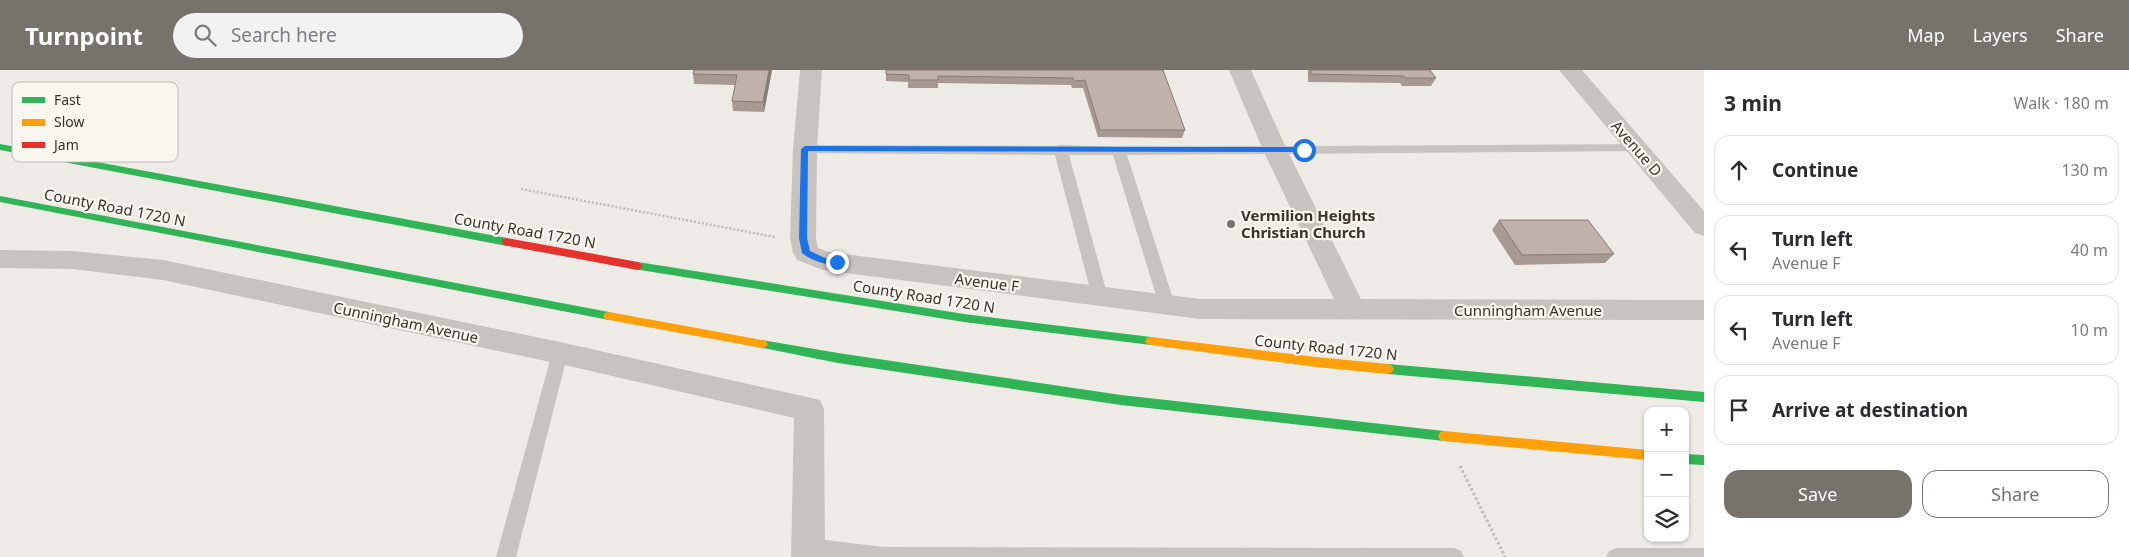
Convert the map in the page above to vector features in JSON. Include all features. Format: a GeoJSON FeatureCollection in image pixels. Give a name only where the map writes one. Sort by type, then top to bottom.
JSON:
{"type":"FeatureCollection","features":[{"type":"Feature","properties":{"kind":"main road","name":"County Road 1720 N"},"geometry":{"type":"LineString","coordinates":[[80,162],[652,269],[964,318],[1316,362],[1704,397]]}},
{"type":"Feature","properties":{"kind":"main road","name":"County Road 1720 N"},"geometry":{"type":"LineString","coordinates":[[0,199],[557,307],[838,358],[1121,400],[1436,435],[1644,456]]}},
{"type":"Feature","properties":{"kind":"main road"},"geometry":{"type":"LineString","coordinates":[[1689,459],[1704,460]]}},
{"type":"Feature","properties":{"kind":"street","name":"Avenue F"},"geometry":{"type":"LineString","coordinates":[[811,70],[805,149],[803,238],[806,253],[823,261],[1200,309],[1353,310]]}},
{"type":"Feature","properties":{"kind":"street"},"geometry":{"type":"LineString","coordinates":[[1240,70],[1275,150],[1353,310]]}},
{"type":"Feature","properties":{"kind":"street","name":"Avenue D"},"geometry":{"type":"LineString","coordinates":[[1570,70],[1704,227]]}},
{"type":"Feature","properties":{"kind":"street","name":"Cunningham Avenue"},"geometry":{"type":"LineString","coordinates":[[0,259],[72,260],[163,270],[560,353],[809,409],[808,552]]}},
{"type":"Feature","properties":{"kind":"street","name":"Cunningham Avenue"},"geometry":{"type":"LineString","coordinates":[[1353,310],[1704,310]]}},
{"type":"Feature","properties":{"kind":"lane"},"geometry":{"type":"LineString","coordinates":[[805,149],[1060,149],[1119,151],[1638,148]]}},
{"type":"Feature","properties":{"kind":"lane"},"geometry":{"type":"LineString","coordinates":[[1060,149],[1100,297]]}},
{"type":"Feature","properties":{"kind":"lane"},"geometry":{"type":"LineString","coordinates":[[1119,151],[1167,305]]}},
{"type":"Feature","properties":{"kind":"lane"},"geometry":{"type":"LineString","coordinates":[[506,557],[560,353]]}},
{"type":"Feature","properties":{"kind":"lane"},"geometry":{"type":"LineString","coordinates":[[808,552],[885,556],[1454,557]]}},
{"type":"Feature","properties":{"kind":"lane"},"geometry":{"type":"LineString","coordinates":[[1616,557],[1704,557]]}},
{"type":"Feature","properties":{"kind":"path"},"geometry":{"type":"LineString","coordinates":[[521,189],[783,239]]}},
{"type":"Feature","properties":{"kind":"path"},"geometry":{"type":"LineString","coordinates":[[1459,465],[1505,557]]}},
{"type":"Feature","properties":{"kind":"building"},"geometry":{"type":"Polygon","coordinates":[[[694,70],[769,70],[763,102],[732,101],[737,75],[693,74],[694,70]]]}},
{"type":"Feature","properties":{"kind":"building"},"geometry":{"type":"Polygon","coordinates":[[[886,70],[1163,70],[1185,130],[1100,130],[1085,80],[1074,81],[1073,78],[938,76],[938,80],[909,80],[909,75],[886,74],[886,70]]]}},
{"type":"Feature","properties":{"kind":"building"},"geometry":{"type":"Polygon","coordinates":[[[1311,70],[1430,70],[1436,78],[1311,74],[1311,70]]]}},
{"type":"Feature","properties":{"kind":"building"},"geometry":{"type":"Polygon","coordinates":[[[1499,220],[1588,220],[1614,254],[1522,255],[1499,220]]]}},
{"type":"Feature","properties":{"kind":"traffic: fast"},"geometry":{"type":"LineString","coordinates":[[0,147],[12,149]]}},
{"type":"Feature","properties":{"kind":"traffic: fast"},"geometry":{"type":"LineString","coordinates":[[80,162],[507,242]]}},
{"type":"Feature","properties":{"kind":"traffic: fast"},"geometry":{"type":"LineString","coordinates":[[0,199],[609,316]]}},
{"type":"Feature","properties":{"kind":"traffic: fast"},"geometry":{"type":"LineString","coordinates":[[638,266],[964,318],[1151,341]]}},
{"type":"Feature","properties":{"kind":"traffic: fast"},"geometry":{"type":"LineString","coordinates":[[762,344],[838,358],[1121,400],[1444,436]]}},
{"type":"Feature","properties":{"kind":"traffic: fast"},"geometry":{"type":"LineString","coordinates":[[1388,369],[1704,397]]}},
{"type":"Feature","properties":{"kind":"traffic: fast"},"geometry":{"type":"LineString","coordinates":[[1689,459],[1704,460]]}},
{"type":"Feature","properties":{"kind":"traffic: slow"},"geometry":{"type":"LineString","coordinates":[[609,316],[762,344]]}},
{"type":"Feature","properties":{"kind":"traffic: slow"},"geometry":{"type":"LineString","coordinates":[[1151,341],[1388,369]]}},
{"type":"Feature","properties":{"kind":"traffic: slow"},"geometry":{"type":"LineString","coordinates":[[1444,436],[1644,455]]}},
{"type":"Feature","properties":{"kind":"traffic: jam"},"geometry":{"type":"LineString","coordinates":[[507,242],[638,266]]}},
{"type":"Feature","properties":{"kind":"place","name":"Vermilion Heights Christian Church"},"geometry":{"type":"Point","coordinates":[1231,224]}},
{"type":"Feature","properties":{"kind":"route"},"geometry":{"type":"LineString","coordinates":[[837,262],[823,261],[806,253],[803,238],[805,149],[1304,150]]}}]}
